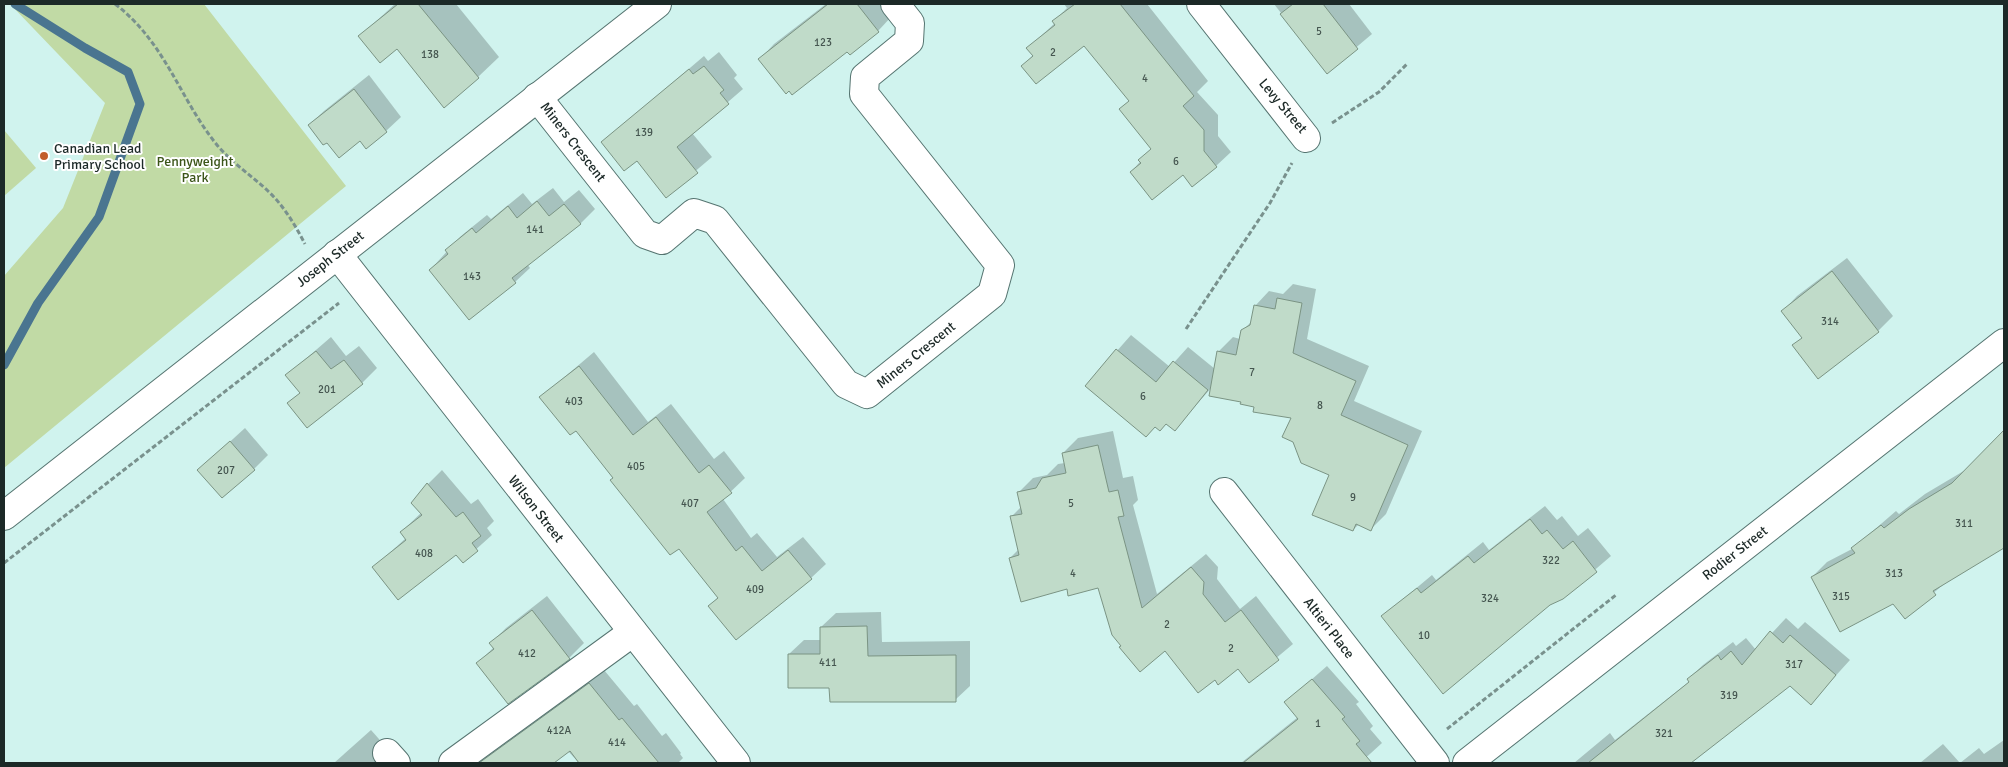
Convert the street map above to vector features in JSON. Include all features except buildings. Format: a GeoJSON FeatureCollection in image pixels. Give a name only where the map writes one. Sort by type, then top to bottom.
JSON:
{"type":"FeatureCollection","features":[{"type":"Feature","properties":{"kind":"street","name":"Joseph Street"},"geometry":{"type":"LineString","coordinates":[[4,516],[656,4]]}},
{"type":"Feature","properties":{"kind":"street","name":"Miners Crescent"},"geometry":{"type":"LineString","coordinates":[[537,97],[645,234],[662,240],[694,213],[715,220],[846,384],[867,394],[992,294],[1000,264],[864,94],[865,77],[910,41],[910,23],[895,4]]}},
{"type":"Feature","properties":{"kind":"street","name":"Levy Street"},"geometry":{"type":"LineString","coordinates":[[1201,4],[1306,138]]}},
{"type":"Feature","properties":{"kind":"street","name":"Wilson Street"},"geometry":{"type":"LineString","coordinates":[[328,261],[361,286],[736,763]]}},
{"type":"Feature","properties":{"kind":"street","name":"Rodier Street"},"geometry":{"type":"LineString","coordinates":[[1467,763],[2004,343]]}},
{"type":"Feature","properties":{"kind":"street","name":"Altieri Place"},"geometry":{"type":"LineString","coordinates":[[1224,492],[1430,756]]}},
{"type":"Feature","properties":{"kind":"street"},"geometry":{"type":"LineString","coordinates":[[453,763],[633,632]]}},
{"type":"Feature","properties":{"kind":"path"},"geometry":{"type":"LineString","coordinates":[[114,4],[141,29],[163,56],[198,118],[218,147],[279,202],[328,261]]}},
{"type":"Feature","properties":{"kind":"path","name":"Levy Street"},"geometry":{"type":"LineString","coordinates":[[1306,138],[1364,103],[1393,80],[1407,64]]}},
{"type":"Feature","properties":{"kind":"path"},"geometry":{"type":"LineString","coordinates":[[1186,329],[1270,203],[1291,166]]}},
{"type":"Feature","properties":{"kind":"path"},"geometry":{"type":"LineString","coordinates":[[4,563],[361,286]]}},
{"type":"Feature","properties":{"kind":"path"},"geometry":{"type":"LineString","coordinates":[[1430,756],[1454,722],[1616,595]]}},
{"type":"Feature","properties":{"kind":"green space","name":"Pennyweight Park"},"geometry":{"type":"Polygon","coordinates":[[[10,4],[204,4],[346,186],[4,468],[4,276],[63,208],[105,103],[10,4]]]}},
{"type":"Feature","properties":{"kind":"green space"},"geometry":{"type":"Polygon","coordinates":[[[4,130],[36,168],[4,196],[4,130]]]}},
{"type":"Feature","properties":{"kind":"waterway"},"geometry":{"type":"LineString","coordinates":[[4,365],[38,303],[99,217],[140,104],[128,72],[85,48],[15,4]]}},
{"type":"Feature","properties":{"kind":"place","name":"Canadian Lead Primary School"},"geometry":{"type":"Point","coordinates":[44,156]}}]}
